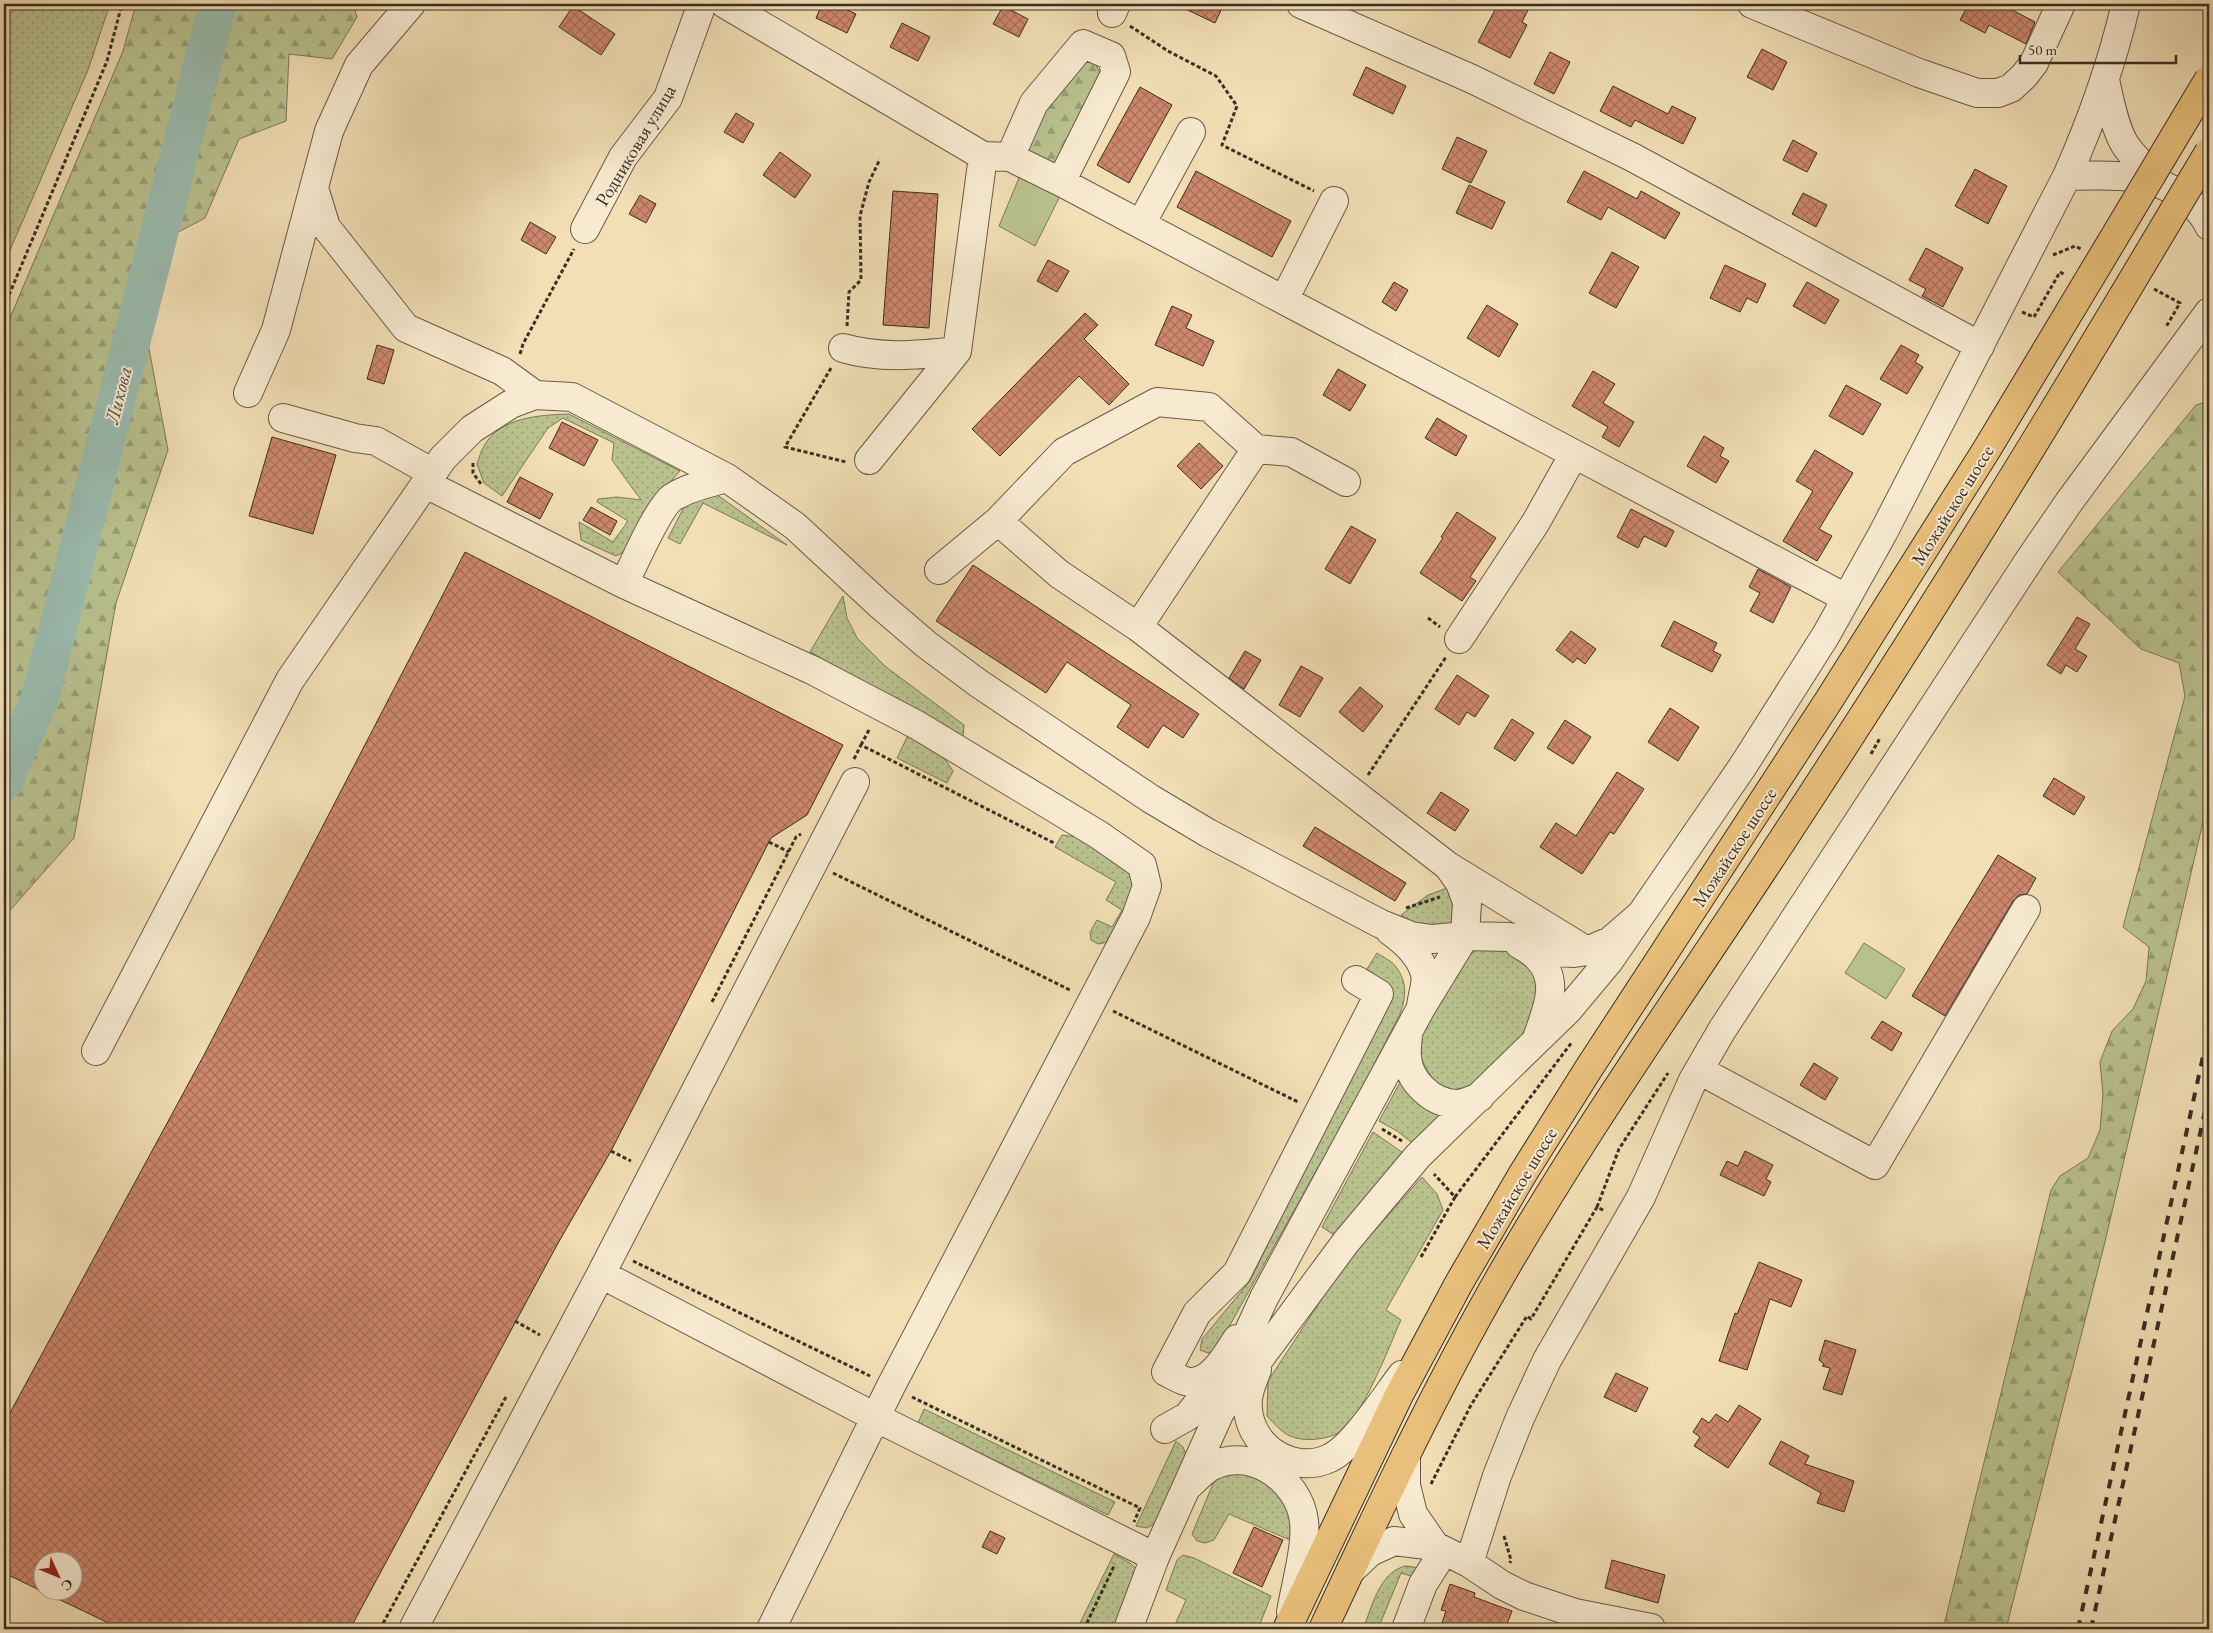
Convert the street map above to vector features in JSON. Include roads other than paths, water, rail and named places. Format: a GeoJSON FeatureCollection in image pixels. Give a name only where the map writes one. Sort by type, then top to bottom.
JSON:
{"type":"FeatureCollection","features":[{"type":"Feature","properties":{"kind":"main road","name":"Можайское шоссе"},"geometry":{"type":"LineString","coordinates":[[1288,1626],[1355,1483],[1426,1344],[1517,1183],[1589,1068],[1829,700],[1987,449],[2081,277],[2209,79]]}},
{"type":"Feature","properties":{"kind":"main road","name":"Можайское шоссе"},"geometry":{"type":"LineString","coordinates":[[1323,1629],[1406,1455],[1487,1299],[1550,1192],[1618,1086],[1792,826],[1902,655],[2019,469],[2209,152]]}},
{"type":"Feature","properties":{"kind":"street"},"geometry":{"type":"LineString","coordinates":[[248,394],[276,330],[329,131],[359,65],[410,4]]}},
{"type":"Feature","properties":{"kind":"street","name":"Родниковая улица"},"geometry":{"type":"LineString","coordinates":[[585,229],[623,157],[668,98],[702,4]]}},
{"type":"Feature","properties":{"kind":"street"},"geometry":{"type":"LineString","coordinates":[[725,4],[983,156],[1010,157],[1061,182],[1846,598]]}},
{"type":"Feature","properties":{"kind":"street"},"geometry":{"type":"LineString","coordinates":[[1300,4],[1472,79],[1632,158],[1980,346]]}},
{"type":"Feature","properties":{"kind":"street"},"geometry":{"type":"LineString","coordinates":[[1752,4],[1919,73],[1977,93],[1998,93],[2011,88],[2034,63],[2061,4]]}},
{"type":"Feature","properties":{"kind":"street"},"geometry":{"type":"LineString","coordinates":[[1220,1412],[1346,1242],[1418,1156],[1535,1044],[1568,1010],[1603,968],[1743,766],[1846,598],[1883,533],[2067,176],[2090,124],[2105,80],[2124,4]]}},
{"type":"Feature","properties":{"kind":"street"},"geometry":{"type":"LineString","coordinates":[[1010,157],[1034,104],[1082,44],[1111,56],[1116,72],[1061,182]]}},
{"type":"Feature","properties":{"kind":"street"},"geometry":{"type":"LineString","coordinates":[[2105,80],[2114,116],[2124,143],[2144,167],[2161,183]]}},
{"type":"Feature","properties":{"kind":"street"},"geometry":{"type":"LineString","coordinates":[[1140,224],[1191,132]]}},
{"type":"Feature","properties":{"kind":"street"},"geometry":{"type":"LineString","coordinates":[[868,460],[957,351],[983,156]]}},
{"type":"Feature","properties":{"kind":"street"},"geometry":{"type":"LineString","coordinates":[[2067,176],[2120,176],[2144,178],[2161,183],[2180,193],[2197,208],[2209,226]]}},
{"type":"Feature","properties":{"kind":"street"},"geometry":{"type":"LineString","coordinates":[[314,188],[326,226],[406,328],[502,371],[535,395]]}},
{"type":"Feature","properties":{"kind":"street"},"geometry":{"type":"LineString","coordinates":[[1284,300],[1334,202]]}},
{"type":"Feature","properties":{"kind":"street"},"geometry":{"type":"LineString","coordinates":[[1469,1563],[1497,1476],[1520,1418],[1547,1360],[1641,1197],[1699,1070],[1722,1030],[2032,556],[2069,502],[2209,312]]}},
{"type":"Feature","properties":{"kind":"street"},"geometry":{"type":"LineString","coordinates":[[843,348],[863,354],[910,356],[957,351]]}},
{"type":"Feature","properties":{"kind":"street"},"geometry":{"type":"LineString","coordinates":[[96,1051],[290,680],[443,458],[472,429],[511,404],[535,395],[572,397],[727,478],[795,526],[927,645],[978,683],[1151,799],[1208,833],[1381,924],[1412,936],[1432,939],[1465,936],[1510,937],[1531,942],[1556,952],[1574,953],[1587,952],[1610,941],[1639,916]]}},
{"type":"Feature","properties":{"kind":"street"},"geometry":{"type":"LineString","coordinates":[[939,570],[998,521],[1064,452],[1157,402],[1210,407],[1256,449],[1291,452],[1346,482]]}},
{"type":"Feature","properties":{"kind":"street"},"geometry":{"type":"LineString","coordinates":[[283,418],[355,438],[376,441],[429,478],[624,584],[812,670],[917,725],[1099,834],[1142,865],[1146,886],[1136,917],[875,1417],[771,1629]]}},
{"type":"Feature","properties":{"kind":"street"},"geometry":{"type":"LineString","coordinates":[[1138,627],[1256,449]]}},
{"type":"Feature","properties":{"kind":"street"},"geometry":{"type":"LineString","coordinates":[[1458,639],[1536,522],[1574,454]]}},
{"type":"Feature","properties":{"kind":"street"},"geometry":{"type":"LineString","coordinates":[[624,584],[656,521],[671,498],[693,488],[727,478]]}},
{"type":"Feature","properties":{"kind":"street"},"geometry":{"type":"LineString","coordinates":[[998,521],[1059,574],[1138,627],[1448,866],[1587,952]]}},
{"type":"Feature","properties":{"kind":"street"},"geometry":{"type":"LineString","coordinates":[[413,1629],[601,1274],[855,782]]}},
{"type":"Feature","properties":{"kind":"street"},"geometry":{"type":"LineString","coordinates":[[1128,1629],[1155,1557],[1220,1412],[1243,1344],[1264,1298],[1415,1020],[1465,936],[1468,902],[1448,866]]}},
{"type":"Feature","properties":{"kind":"street"},"geometry":{"type":"LineString","coordinates":[[1699,1070],[1875,1165],[2026,909]]}},
{"type":"Feature","properties":{"kind":"street"},"geometry":{"type":"LineString","coordinates":[[1381,924],[1408,944],[1426,976],[1406,1058],[1412,1075],[1432,1097],[1446,1102],[1459,1104],[1480,1097]]}},
{"type":"Feature","properties":{"kind":"street"},"geometry":{"type":"LineString","coordinates":[[1510,937],[1538,957],[1548,972],[1551,989],[1535,1044]]}},
{"type":"Feature","properties":{"kind":"street"},"geometry":{"type":"LineString","coordinates":[[1221,1363],[1202,1380],[1190,1382],[1166,1372],[1198,1313],[1236,1273],[1379,994],[1356,980]]}},
{"type":"Feature","properties":{"kind":"street"},"geometry":{"type":"LineString","coordinates":[[601,1274],[875,1417],[1155,1557]]}},
{"type":"Feature","properties":{"kind":"street"},"geometry":{"type":"LineString","coordinates":[[1164,1429],[1188,1416],[1204,1394],[1221,1363],[1264,1298]]}},
{"type":"Feature","properties":{"kind":"street"},"geometry":{"type":"LineString","coordinates":[[1263,1353],[1248,1395],[1250,1423],[1256,1436],[1265,1447],[1288,1461],[1302,1463],[1330,1458],[1351,1441],[1426,1344]]}},
{"type":"Feature","properties":{"kind":"street"},"geometry":{"type":"LineString","coordinates":[[1406,1455],[1406,1485],[1413,1514],[1440,1549]]}},
{"type":"Feature","properties":{"kind":"street"},"geometry":{"type":"LineString","coordinates":[[1186,1488],[1210,1467],[1226,1462],[1241,1461],[1257,1464],[1273,1471],[1285,1480],[1294,1492],[1301,1507],[1304,1539],[1288,1626]]}},
{"type":"Feature","properties":{"kind":"street"},"geometry":{"type":"LineString","coordinates":[[1350,1570],[1370,1552],[1394,1541],[1440,1549],[1469,1563],[1502,1585],[1524,1596],[1575,1613],[1651,1628]]}},
{"type":"Feature","properties":{"kind":"street"},"geometry":{"type":"LineString","coordinates":[[1406,1629],[1423,1584],[1440,1549]]}},
{"type":"Feature","properties":{"kind":"waterway","name":"Ликова"},"geometry":{"type":"LineString","coordinates":[[4,782],[40,698],[218,4]]}},
{"type":"Feature","properties":{"kind":"railway"},"geometry":{"type":"LineString","coordinates":[[2078,1629],[2209,1029]]}},
{"type":"Feature","properties":{"kind":"railway"},"geometry":{"type":"LineString","coordinates":[[2091,1629],[2209,1093]]}}]}
